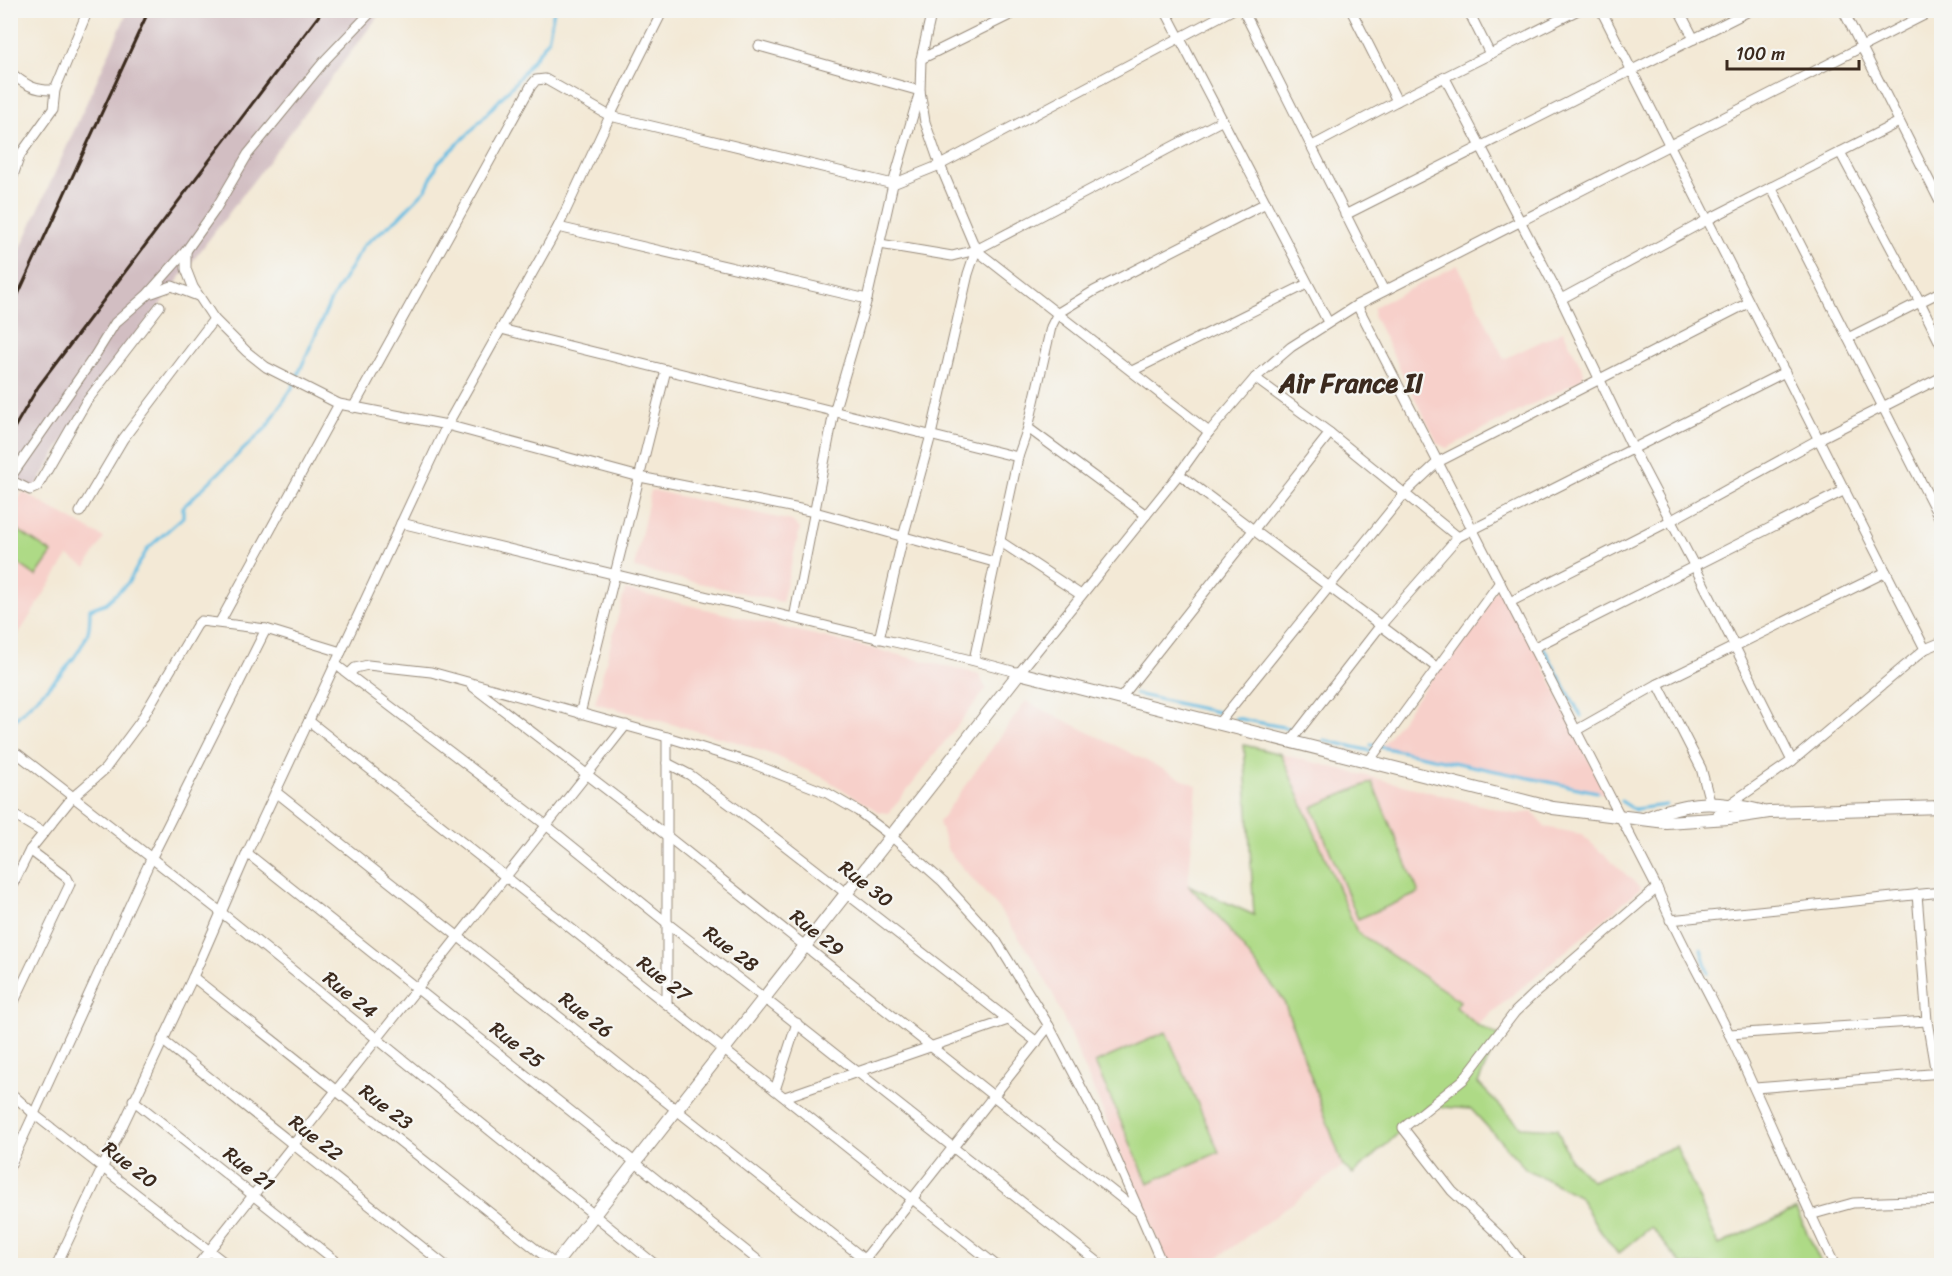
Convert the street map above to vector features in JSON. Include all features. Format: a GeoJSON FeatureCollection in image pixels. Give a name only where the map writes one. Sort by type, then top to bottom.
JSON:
{"type":"FeatureCollection","features":[{"type":"Feature","properties":{"kind":"main road"},"geometry":{"type":"LineString","coordinates":[[555,1265],[1019,673],[1553,808],[1666,822],[1712,820],[1768,812],[1941,807]]}},
{"type":"Feature","properties":{"kind":"main road"},"geometry":{"type":"LineString","coordinates":[[1642,820],[1686,804],[1710,802],[1768,812]]}},
{"type":"Feature","properties":{"kind":"street"},"geometry":{"type":"LineString","coordinates":[[10,185],[15,156],[53,109],[55,90],[88,10]]}},
{"type":"Feature","properties":{"kind":"street"},"geometry":{"type":"LineString","coordinates":[[159,306],[86,402],[38,487],[30,490],[10,479],[115,323],[147,295],[186,251],[215,210],[248,154],[326,59],[373,10]]}},
{"type":"Feature","properties":{"kind":"street"},"geometry":{"type":"LineString","coordinates":[[56,1266],[193,977],[247,854],[447,425],[558,227],[663,10]]}},
{"type":"Feature","properties":{"kind":"street"},"geometry":{"type":"LineString","coordinates":[[932,10],[921,59],[920,91],[924,122],[976,250],[1209,432]]}},
{"type":"Feature","properties":{"kind":"street"},"geometry":{"type":"LineString","coordinates":[[921,59],[1020,10]]}},
{"type":"Feature","properties":{"kind":"street"},"geometry":{"type":"LineString","coordinates":[[1165,10],[1328,322]]}},
{"type":"Feature","properties":{"kind":"street"},"geometry":{"type":"LineString","coordinates":[[353,408],[533,83],[537,80],[545,79],[610,116],[893,184],[940,165],[1232,10]]}},
{"type":"Feature","properties":{"kind":"street"},"geometry":{"type":"LineString","coordinates":[[1243,10],[1384,291]]}},
{"type":"Feature","properties":{"kind":"street"},"geometry":{"type":"LineString","coordinates":[[1351,10],[1397,101]]}},
{"type":"Feature","properties":{"kind":"street"},"geometry":{"type":"LineString","coordinates":[[1468,10],[1490,54]]}},
{"type":"Feature","properties":{"kind":"street"},"geometry":{"type":"LineString","coordinates":[[1312,146],[1578,10]]}},
{"type":"Feature","properties":{"kind":"street"},"geometry":{"type":"LineString","coordinates":[[1601,10],[1925,649]]}},
{"type":"Feature","properties":{"kind":"street"},"geometry":{"type":"LineString","coordinates":[[1680,10],[1694,39]]}},
{"type":"Feature","properties":{"kind":"street"},"geometry":{"type":"LineString","coordinates":[[1346,215],[1750,10]]}},
{"type":"Feature","properties":{"kind":"street"},"geometry":{"type":"LineString","coordinates":[[1843,10],[1940,200]]}},
{"type":"Feature","properties":{"kind":"street"},"geometry":{"type":"LineString","coordinates":[[401,523],[974,660],[1019,673],[1179,474],[1209,432],[1255,378],[1291,347],[1357,305],[1861,46],[1936,10],[1941,17]]}},
{"type":"Feature","properties":{"kind":"street"},"geometry":{"type":"LineString","coordinates":[[759,46],[920,91]]}},
{"type":"Feature","properties":{"kind":"street"},"geometry":{"type":"LineString","coordinates":[[10,72],[40,91],[55,90]]}},
{"type":"Feature","properties":{"kind":"street"},"geometry":{"type":"LineString","coordinates":[[1445,78],[1561,299],[1598,379],[1792,761]]}},
{"type":"Feature","properties":{"kind":"street"},"geometry":{"type":"LineString","coordinates":[[794,618],[834,412],[867,299],[893,184],[920,91]]}},
{"type":"Feature","properties":{"kind":"street"},"geometry":{"type":"LineString","coordinates":[[880,244],[952,256],[976,250],[1223,120]]}},
{"type":"Feature","properties":{"kind":"street"},"geometry":{"type":"LineString","coordinates":[[1561,299],[1707,220],[1899,122]]}},
{"type":"Feature","properties":{"kind":"street"},"geometry":{"type":"LineString","coordinates":[[1840,153],[1920,302],[1941,347]]}},
{"type":"Feature","properties":{"kind":"street"},"geometry":{"type":"LineString","coordinates":[[1771,187],[1941,523]]}},
{"type":"Feature","properties":{"kind":"street"},"geometry":{"type":"LineString","coordinates":[[974,660],[1018,457],[1028,428],[1051,327],[1058,313],[1094,291],[1266,203]]}},
{"type":"Feature","properties":{"kind":"street"},"geometry":{"type":"LineString","coordinates":[[558,227],[867,299]]}},
{"type":"Feature","properties":{"kind":"street"},"geometry":{"type":"LineString","coordinates":[[879,639],[903,537],[931,435],[968,274],[976,250]]}},
{"type":"Feature","properties":{"kind":"street"},"geometry":{"type":"LineString","coordinates":[[186,251],[186,269],[193,287],[214,319],[247,352],[266,367],[339,404],[447,425],[640,477],[815,512],[994,562]]}},
{"type":"Feature","properties":{"kind":"street"},"geometry":{"type":"LineString","coordinates":[[1132,371],[1307,284]]}},
{"type":"Feature","properties":{"kind":"street"},"geometry":{"type":"LineString","coordinates":[[147,295],[172,286],[200,297]]}},
{"type":"Feature","properties":{"kind":"street"},"geometry":{"type":"LineString","coordinates":[[1848,338],[1941,291]]}},
{"type":"Feature","properties":{"kind":"street"},"geometry":{"type":"LineString","coordinates":[[1218,724],[1405,493],[1438,462],[1749,303]]}},
{"type":"Feature","properties":{"kind":"street"},"geometry":{"type":"LineString","coordinates":[[1357,305],[1657,888],[1670,920],[1755,1088],[1810,1215],[1835,1266]]}},
{"type":"Feature","properties":{"kind":"street"},"geometry":{"type":"LineString","coordinates":[[80,512],[123,439],[214,319]]}},
{"type":"Feature","properties":{"kind":"street"},"geometry":{"type":"LineString","coordinates":[[501,329],[1018,457]]}},
{"type":"Feature","properties":{"kind":"street"},"geometry":{"type":"LineString","coordinates":[[580,714],[666,370]]}},
{"type":"Feature","properties":{"kind":"street"},"geometry":{"type":"LineString","coordinates":[[1290,742],[1381,625],[1458,537],[1785,372]]}},
{"type":"Feature","properties":{"kind":"street"},"geometry":{"type":"LineString","coordinates":[[1510,602],[1670,521],[1819,439],[1941,377]]}},
{"type":"Feature","properties":{"kind":"street"},"geometry":{"type":"LineString","coordinates":[[1255,378],[1330,433],[1458,537]]}},
{"type":"Feature","properties":{"kind":"street"},"geometry":{"type":"LineString","coordinates":[[220,622],[339,404]]}},
{"type":"Feature","properties":{"kind":"street"},"geometry":{"type":"LineString","coordinates":[[1028,428],[1146,515]]}},
{"type":"Feature","properties":{"kind":"street"},"geometry":{"type":"LineString","coordinates":[[1120,699],[1330,433]]}},
{"type":"Feature","properties":{"kind":"street"},"geometry":{"type":"LineString","coordinates":[[1179,474],[1436,666]]}},
{"type":"Feature","properties":{"kind":"street"},"geometry":{"type":"LineString","coordinates":[[1533,648],[1845,490]]}},
{"type":"Feature","properties":{"kind":"street"},"geometry":{"type":"LineString","coordinates":[[1000,542],[1081,595]]}},
{"type":"Feature","properties":{"kind":"street"},"geometry":{"type":"LineString","coordinates":[[1575,731],[1658,684],[1886,572]]}},
{"type":"Feature","properties":{"kind":"street"},"geometry":{"type":"LineString","coordinates":[[1369,761],[1436,666],[1500,582]]}},
{"type":"Feature","properties":{"kind":"street"},"geometry":{"type":"LineString","coordinates":[[10,890],[30,850],[72,798],[105,769],[140,722],[201,621],[266,628],[341,652]]}},
{"type":"Feature","properties":{"kind":"street"},"geometry":{"type":"LineString","coordinates":[[10,1166],[151,859],[266,628]]}},
{"type":"Feature","properties":{"kind":"street"},"geometry":{"type":"LineString","coordinates":[[1712,820],[1730,804],[1792,761],[1925,649],[1941,642]]}},
{"type":"Feature","properties":{"kind":"street","name":"Rue 28"},"geometry":{"type":"LineString","coordinates":[[335,664],[546,825],[1103,1266]]}},
{"type":"Feature","properties":{"kind":"street"},"geometry":{"type":"LineString","coordinates":[[349,674],[355,668],[368,665],[431,672],[626,725],[751,763],[827,793],[858,811],[891,836],[943,882],[995,939],[1049,1026],[1104,1131],[1163,1266]]}},
{"type":"Feature","properties":{"kind":"street","name":"Rue 29"},"geometry":{"type":"LineString","coordinates":[[467,682],[667,836],[1142,1214]]}},
{"type":"Feature","properties":{"kind":"street"},"geometry":{"type":"LineString","coordinates":[[1658,684],[1701,768],[1710,802]]}},
{"type":"Feature","properties":{"kind":"street","name":"Rue 27"},"geometry":{"type":"LineString","coordinates":[[309,721],[997,1266]]}},
{"type":"Feature","properties":{"kind":"street"},"geometry":{"type":"LineString","coordinates":[[197,1266],[626,725]]}},
{"type":"Feature","properties":{"kind":"street"},"geometry":{"type":"LineString","coordinates":[[667,737],[667,1004]]}},
{"type":"Feature","properties":{"kind":"street","name":"Rue 24"},"geometry":{"type":"LineString","coordinates":[[18,754],[222,913],[657,1266]]}},
{"type":"Feature","properties":{"kind":"street","name":"Rue 30"},"geometry":{"type":"LineString","coordinates":[[667,763],[690,775],[720,796],[847,892],[1037,1042]]}},
{"type":"Feature","properties":{"kind":"street","name":"Rue 26"},"geometry":{"type":"LineString","coordinates":[[276,792],[676,1110],[862,1262],[873,1266]]}},
{"type":"Feature","properties":{"kind":"street"},"geometry":{"type":"LineString","coordinates":[[10,813],[45,833]]}},
{"type":"Feature","properties":{"kind":"street"},"geometry":{"type":"LineString","coordinates":[[10,1010],[70,884],[67,878],[30,850]]}},
{"type":"Feature","properties":{"kind":"street","name":"Rue 25"},"geometry":{"type":"LineString","coordinates":[[247,854],[765,1266]]}},
{"type":"Feature","properties":{"kind":"street"},"geometry":{"type":"LineString","coordinates":[[1522,1265],[1503,1239],[1452,1191],[1403,1128],[1463,1080],[1515,1012],[1534,994],[1657,888]]}},
{"type":"Feature","properties":{"kind":"street"},"geometry":{"type":"LineString","coordinates":[[1670,920],[1941,892]]}},
{"type":"Feature","properties":{"kind":"street"},"geometry":{"type":"LineString","coordinates":[[1755,1088],[1939,1073],[1927,1021],[1917,894]]}},
{"type":"Feature","properties":{"kind":"street","name":"Rue 23"},"geometry":{"type":"LineString","coordinates":[[193,977],[555,1265]]}},
{"type":"Feature","properties":{"kind":"street"},"geometry":{"type":"LineString","coordinates":[[785,1097],[1008,1020]]}},
{"type":"Feature","properties":{"kind":"street"},"geometry":{"type":"LineString","coordinates":[[1729,1034],[1927,1021]]}},
{"type":"Feature","properties":{"kind":"street"},"geometry":{"type":"LineString","coordinates":[[775,1090],[797,1023]]}},
{"type":"Feature","properties":{"kind":"street"},"geometry":{"type":"LineString","coordinates":[[862,1262],[1049,1026]]}},
{"type":"Feature","properties":{"kind":"street","name":"Rue 22"},"geometry":{"type":"LineString","coordinates":[[162,1040],[446,1266]]}},
{"type":"Feature","properties":{"kind":"street","name":"Rue 20"},"geometry":{"type":"LineString","coordinates":[[10,1092],[35,1115],[229,1266]]}},
{"type":"Feature","properties":{"kind":"street","name":"Rue 21"},"geometry":{"type":"LineString","coordinates":[[133,1100],[342,1266]]}},
{"type":"Feature","properties":{"kind":"street"},"geometry":{"type":"LineString","coordinates":[[1810,1215],[1852,1203],[1941,1200]]}},
{"type":"Feature","properties":{"kind":"shaded area"},"geometry":{"type":"Polygon","coordinates":[[[128,11],[382,11],[89,398],[34,490],[23,486],[11,507],[11,270],[128,11]]]}},
{"type":"Feature","properties":{"kind":"shaded area"},"geometry":{"type":"Polygon","coordinates":[[[1458,265],[1504,359],[1563,331],[1584,372],[1582,379],[1447,448],[1438,444],[1373,315],[1374,307],[1458,265]]]}},
{"type":"Feature","properties":{"kind":"shaded area"},"geometry":{"type":"Polygon","coordinates":[[[651,490],[792,521],[800,529],[782,602],[634,568],[651,490]]]}},
{"type":"Feature","properties":{"kind":"shaded area"},"geometry":{"type":"Polygon","coordinates":[[[23,492],[104,538],[86,567],[68,556],[11,646],[11,511],[23,492]]]}},
{"type":"Feature","properties":{"kind":"shaded area"},"geometry":{"type":"Polygon","coordinates":[[[1502,581],[1606,794],[1381,748],[1502,581]]]}},
{"type":"Feature","properties":{"kind":"shaded area"},"geometry":{"type":"Polygon","coordinates":[[[625,590],[979,674],[986,689],[889,813],[879,812],[824,778],[776,756],[737,742],[595,703],[625,590]]]}},
{"type":"Feature","properties":{"kind":"shaded area"},"geometry":{"type":"Polygon","coordinates":[[[1026,701],[1197,786],[1188,885],[1218,916],[1283,999],[1343,1166],[1208,1265],[1168,1265],[1052,992],[1031,955],[999,909],[948,851],[939,822],[1026,701]]]}},
{"type":"Feature","properties":{"kind":"shaded area"},"geometry":{"type":"Polygon","coordinates":[[[1281,754],[1516,814],[1533,812],[1545,827],[1581,834],[1641,888],[1477,1025],[1456,1007],[1460,1001],[1357,932],[1281,754]]]}},
{"type":"Feature","properties":{"kind":"green space"},"geometry":{"type":"Polygon","coordinates":[[[10,525],[52,553],[36,576],[11,558],[10,525]]]}},
{"type":"Feature","properties":{"kind":"green space"},"geometry":{"type":"Polygon","coordinates":[[[1244,745],[1281,754],[1357,932],[1460,1001],[1456,1007],[1477,1025],[1499,1036],[1478,1083],[1521,1127],[1557,1129],[1570,1159],[1592,1181],[1676,1146],[1719,1245],[1796,1209],[1822,1265],[1682,1265],[1651,1227],[1618,1254],[1598,1228],[1579,1196],[1526,1169],[1471,1109],[1429,1106],[1353,1174],[1343,1166],[1283,999],[1218,916],[1188,885],[1254,915],[1244,745]]]}},
{"type":"Feature","properties":{"kind":"green space"},"geometry":{"type":"Polygon","coordinates":[[[1372,782],[1419,893],[1358,919],[1312,807],[1372,782]]]}},
{"type":"Feature","properties":{"kind":"green space"},"geometry":{"type":"Polygon","coordinates":[[[1166,1032],[1219,1152],[1148,1183],[1095,1063],[1166,1032]]]}},
{"type":"Feature","properties":{"kind":"waterway"},"geometry":{"type":"LineString","coordinates":[[10,725],[54,682],[74,658],[88,632],[90,609],[106,603],[128,583],[148,548],[183,517],[183,507],[266,428],[292,388],[330,302],[364,245],[398,218],[426,189],[438,163],[514,84],[548,40],[554,10]]}},
{"type":"Feature","properties":{"kind":"waterway"},"geometry":{"type":"LineString","coordinates":[[1543,647],[1581,716]]}},
{"type":"Feature","properties":{"kind":"waterway"},"geometry":{"type":"LineString","coordinates":[[1135,694],[1222,713]]}},
{"type":"Feature","properties":{"kind":"waterway"},"geometry":{"type":"LineString","coordinates":[[1236,718],[1293,729]]}},
{"type":"Feature","properties":{"kind":"waterway"},"geometry":{"type":"LineString","coordinates":[[1324,740],[1371,751]]}},
{"type":"Feature","properties":{"kind":"waterway"},"geometry":{"type":"LineString","coordinates":[[1371,745],[1597,792]]}},
{"type":"Feature","properties":{"kind":"waterway"},"geometry":{"type":"LineString","coordinates":[[1621,801],[1635,810]]}},
{"type":"Feature","properties":{"kind":"waterway"},"geometry":{"type":"LineString","coordinates":[[1635,809],[1666,805]]}},
{"type":"Feature","properties":{"kind":"waterway"},"geometry":{"type":"LineString","coordinates":[[1701,949],[1708,973]]}},
{"type":"Feature","properties":{"kind":"railway"},"geometry":{"type":"LineString","coordinates":[[10,312],[149,10]]}},
{"type":"Feature","properties":{"kind":"railway"},"geometry":{"type":"LineString","coordinates":[[10,435],[38,387],[323,10]]}},
{"type":"Feature","properties":{"kind":"district","name":"Air France II"},"geometry":{"type":"Point","coordinates":[1351,383]}}]}
